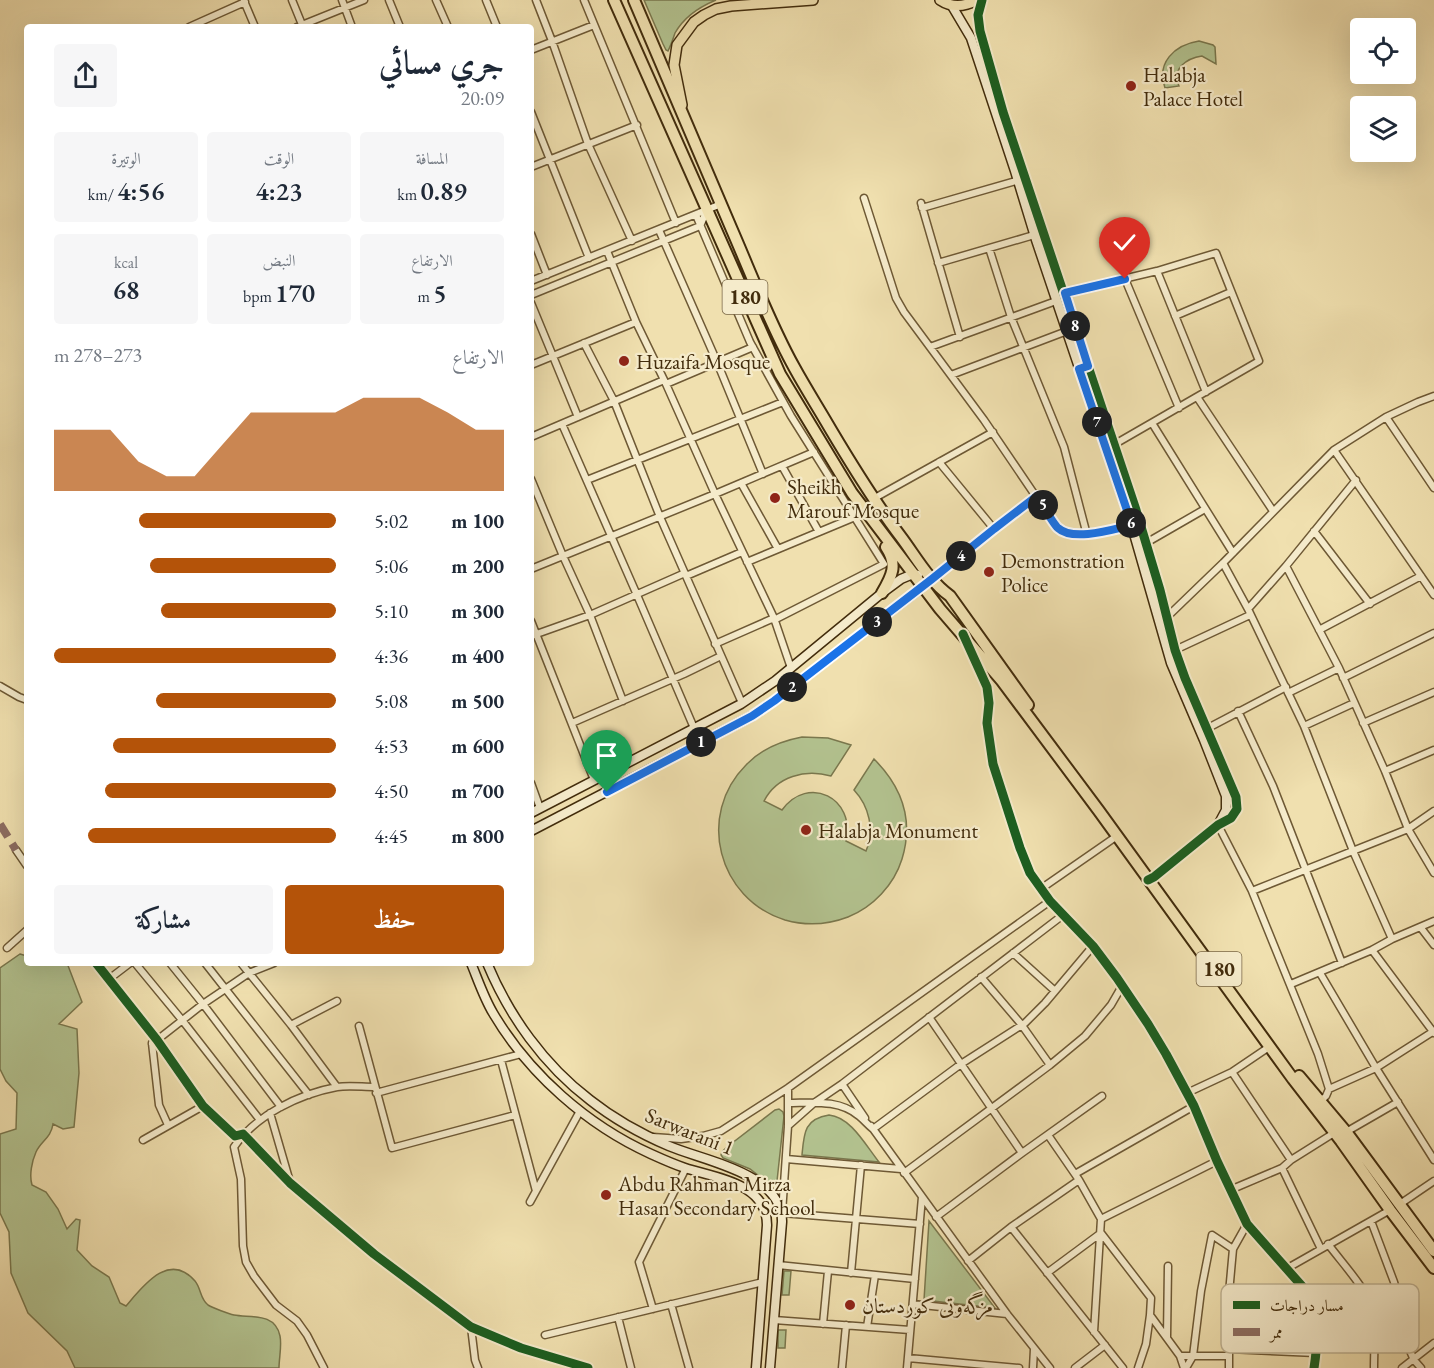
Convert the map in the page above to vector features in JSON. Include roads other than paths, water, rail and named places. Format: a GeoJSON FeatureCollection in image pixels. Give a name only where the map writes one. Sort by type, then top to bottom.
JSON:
{"type":"FeatureCollection","features":[{"type":"Feature","properties":{"kind":"highway","name":"180"},"geometry":{"type":"LineString","coordinates":[[614,0],[780,374],[852,493],[922,587],[1002,681],[1115,830],[1299,1076],[1334,1133],[1434,1268]]}},
{"type":"Feature","properties":{"kind":"highway","name":"180"},"geometry":{"type":"LineString","coordinates":[[634,0],[759,293],[794,367],[888,521],[911,553],[935,577],[943,591],[950,596],[1115,830]]}},
{"type":"Feature","properties":{"kind":"highway"},"geometry":{"type":"LineString","coordinates":[[860,504],[893,559],[892,573],[882,593]]}},
{"type":"Feature","properties":{"kind":"highway","name":"180"},"geometry":{"type":"LineString","coordinates":[[1151,878],[1269,1047],[1318,1105],[1346,1132],[1434,1251]]}},
{"type":"Feature","properties":{"kind":"main road"},"geometry":{"type":"LineString","coordinates":[[684,113],[674,64],[677,45],[694,22],[716,9],[731,6],[813,0]]}},
{"type":"Feature","properties":{"kind":"main road"},"geometry":{"type":"LineString","coordinates":[[940,0],[952,6],[979,0],[980,31],[1000,113]]}},
{"type":"Feature","properties":{"kind":"main road"},"geometry":{"type":"LineString","coordinates":[[952,6],[971,38],[1065,293],[1084,367],[1132,525],[1185,678],[1236,797],[1237,808],[1231,818],[1218,825],[1151,878]]}},
{"type":"Feature","properties":{"kind":"main road"},"geometry":{"type":"LineString","coordinates":[[1022,179],[1034,235],[1056,301],[1115,444],[1146,543],[1171,663],[1226,796],[1226,810],[1218,825]]}},
{"type":"Feature","properties":{"kind":"main road"},"geometry":{"type":"LineString","coordinates":[[534,811],[742,703],[791,668],[902,579],[913,574],[935,577]]}},
{"type":"Feature","properties":{"kind":"main road"},"geometry":{"type":"LineString","coordinates":[[534,829],[752,716],[935,577]]}},
{"type":"Feature","properties":{"kind":"main road"},"geometry":{"type":"LineString","coordinates":[[673,739],[680,754]]}},
{"type":"Feature","properties":{"kind":"main road"},"geometry":{"type":"LineString","coordinates":[[472,966],[492,1012],[521,1054],[580,1111],[624,1140],[649,1153],[686,1168],[738,1184],[754,1194],[764,1206],[767,1225],[756,1368]]}},
{"type":"Feature","properties":{"kind":"main road","name":"Sarwarani 1"},"geometry":{"type":"LineString","coordinates":[[487,966],[513,1015],[539,1050],[575,1089],[602,1109],[650,1137],[752,1177],[774,1195],[782,1213]]}},
{"type":"Feature","properties":{"kind":"main road"},"geometry":{"type":"LineString","coordinates":[[555,1089],[564,1078]]}},
{"type":"Feature","properties":{"kind":"main road"},"geometry":{"type":"LineString","coordinates":[[770,1368],[782,1213]]}},
{"type":"Feature","properties":{"kind":"main road"},"geometry":{"type":"LineString","coordinates":[[757,1351],[771,1353]]}},
{"type":"Feature","properties":{"kind":"street"},"geometry":{"type":"LineString","coordinates":[[292,0],[300,24]]}},
{"type":"Feature","properties":{"kind":"street"},"geometry":{"type":"LineString","coordinates":[[342,0],[351,24]]}},
{"type":"Feature","properties":{"kind":"street"},"geometry":{"type":"LineString","coordinates":[[306,24],[364,0]]}},
{"type":"Feature","properties":{"kind":"street"},"geometry":{"type":"LineString","coordinates":[[389,0],[399,24]]}},
{"type":"Feature","properties":{"kind":"street"},"geometry":{"type":"LineString","coordinates":[[436,0],[447,24]]}},
{"type":"Feature","properties":{"kind":"street"},"geometry":{"type":"LineString","coordinates":[[486,0],[496,24]]}},
{"type":"Feature","properties":{"kind":"street"},"geometry":{"type":"LineString","coordinates":[[536,0],[588,144],[632,240]]}},
{"type":"Feature","properties":{"kind":"street"},"geometry":{"type":"LineString","coordinates":[[584,0],[676,222]]}},
{"type":"Feature","properties":{"kind":"street"},"geometry":{"type":"LineString","coordinates":[[204,24],[244,1],[254,24]]}},
{"type":"Feature","properties":{"kind":"street"},"geometry":{"type":"LineString","coordinates":[[534,49],[594,25]]}},
{"type":"Feature","properties":{"kind":"street"},"geometry":{"type":"LineString","coordinates":[[534,120],[589,258]]}},
{"type":"Feature","properties":{"kind":"street"},"geometry":{"type":"LineString","coordinates":[[534,166],[637,125]]}},
{"type":"Feature","properties":{"kind":"street"},"geometry":{"type":"LineString","coordinates":[[960,337],[921,205],[1022,179]]}},
{"type":"Feature","properties":{"kind":"street"},"geometry":{"type":"LineString","coordinates":[[864,198],[896,298],[904,312],[993,432],[1058,529],[1072,534],[1087,534],[1132,525]]}},
{"type":"Feature","properties":{"kind":"street"},"geometry":{"type":"LineString","coordinates":[[534,280],[721,204]]}},
{"type":"Feature","properties":{"kind":"street"},"geometry":{"type":"LineString","coordinates":[[534,294],[700,226],[707,210]]}},
{"type":"Feature","properties":{"kind":"street"},"geometry":{"type":"LineString","coordinates":[[696,215],[753,347],[783,402],[884,564],[774,619],[715,644]]}},
{"type":"Feature","properties":{"kind":"street"},"geometry":{"type":"LineString","coordinates":[[659,230],[763,474]]}},
{"type":"Feature","properties":{"kind":"street"},"geometry":{"type":"LineString","coordinates":[[938,263],[1034,235]]}},
{"type":"Feature","properties":{"kind":"street"},"geometry":{"type":"LineString","coordinates":[[534,241],[548,275]]}},
{"type":"Feature","properties":{"kind":"street"},"geometry":{"type":"LineString","coordinates":[[989,248],[1011,317],[1064,447],[1087,534]]}},
{"type":"Feature","properties":{"kind":"street"},"geometry":{"type":"LineString","coordinates":[[607,251],[636,322],[774,619],[791,668]]}},
{"type":"Feature","properties":{"kind":"street"},"geometry":{"type":"LineString","coordinates":[[1065,293],[1156,271],[1216,253],[1259,361],[1115,444]]}},
{"type":"Feature","properties":{"kind":"street"},"geometry":{"type":"LineString","coordinates":[[1156,271],[1206,392]]}},
{"type":"Feature","properties":{"kind":"street"},"geometry":{"type":"LineString","coordinates":[[1125,279],[1179,408]]}},
{"type":"Feature","properties":{"kind":"street"},"geometry":{"type":"LineString","coordinates":[[1174,316],[1232,292]]}},
{"type":"Feature","properties":{"kind":"street"},"geometry":{"type":"LineString","coordinates":[[930,347],[1056,301]]}},
{"type":"Feature","properties":{"kind":"street"},"geometry":{"type":"LineString","coordinates":[[534,310],[578,417]]}},
{"type":"Feature","properties":{"kind":"street"},"geometry":{"type":"LineString","coordinates":[[534,364],[636,322]]}},
{"type":"Feature","properties":{"kind":"street"},"geometry":{"type":"LineString","coordinates":[[951,375],[1067,331]]}},
{"type":"Feature","properties":{"kind":"street"},"geometry":{"type":"LineString","coordinates":[[584,343],[614,401],[660,517],[742,703]]}},
{"type":"Feature","properties":{"kind":"street"},"geometry":{"type":"LineString","coordinates":[[534,436],[614,401],[753,347]]}},
{"type":"Feature","properties":{"kind":"street"},"geometry":{"type":"LineString","coordinates":[[1166,618],[1334,450],[1386,417],[1434,396]]}},
{"type":"Feature","properties":{"kind":"street"},"geometry":{"type":"LineString","coordinates":[[1197,397],[1273,512]]}},
{"type":"Feature","properties":{"kind":"street"},"geometry":{"type":"LineString","coordinates":[[587,480],[783,402]]}},
{"type":"Feature","properties":{"kind":"street"},"geometry":{"type":"LineString","coordinates":[[1386,417],[1434,488]]}},
{"type":"Feature","properties":{"kind":"street"},"geometry":{"type":"LineString","coordinates":[[1152,423],[1233,553]]}},
{"type":"Feature","properties":{"kind":"street"},"geometry":{"type":"LineString","coordinates":[[562,424],[694,728]]}},
{"type":"Feature","properties":{"kind":"street"},"geometry":{"type":"LineString","coordinates":[[873,499],[993,432]]}},
{"type":"Feature","properties":{"kind":"street"},"geometry":{"type":"LineString","coordinates":[[1334,450],[1434,594]]}},
{"type":"Feature","properties":{"kind":"street"},"geometry":{"type":"LineString","coordinates":[[534,568],[715,495],[814,452]]}},
{"type":"Feature","properties":{"kind":"street"},"geometry":{"type":"LineString","coordinates":[[939,462],[994,529]]}},
{"type":"Feature","properties":{"kind":"street"},"geometry":{"type":"LineString","coordinates":[[782,466],[819,532]]}},
{"type":"Feature","properties":{"kind":"street"},"geometry":{"type":"LineString","coordinates":[[1175,650],[1249,612],[1356,480]]}},
{"type":"Feature","properties":{"kind":"street"},"geometry":{"type":"LineString","coordinates":[[741,483],[778,549]]}},
{"type":"Feature","properties":{"kind":"street"},"geometry":{"type":"LineString","coordinates":[[534,490],[590,615],[623,701]]}},
{"type":"Feature","properties":{"kind":"street"},"geometry":{"type":"LineString","coordinates":[[935,577],[1037,496]]}},
{"type":"Feature","properties":{"kind":"street"},"geometry":{"type":"LineString","coordinates":[[1146,543],[1204,509]]}},
{"type":"Feature","properties":{"kind":"street"},"geometry":{"type":"LineString","coordinates":[[747,562],[855,517]]}},
{"type":"Feature","properties":{"kind":"street"},"geometry":{"type":"LineString","coordinates":[[1314,531],[1370,604]]}},
{"type":"Feature","properties":{"kind":"street"},"geometry":{"type":"LineString","coordinates":[[594,780],[534,635],[590,615],[742,552]]}},
{"type":"Feature","properties":{"kind":"street"},"geometry":{"type":"LineString","coordinates":[[1223,563],[1304,726],[1353,851],[1392,939]]}},
{"type":"Feature","properties":{"kind":"street"},"geometry":{"type":"LineString","coordinates":[[1286,566],[1339,668],[1408,828],[1434,873]]}},
{"type":"Feature","properties":{"kind":"street"},"geometry":{"type":"LineString","coordinates":[[1319,630],[1421,576]]}},
{"type":"Feature","properties":{"kind":"street"},"geometry":{"type":"LineString","coordinates":[[1343,678],[1434,633]]}},
{"type":"Feature","properties":{"kind":"street"},"geometry":{"type":"LineString","coordinates":[[963,634],[987,687],[989,743],[1000,788],[1030,873],[1050,900],[1093,946],[1122,986],[1166,1054],[1194,1106],[1216,1161],[1247,1224],[1300,1284]]}},
{"type":"Feature","properties":{"kind":"street"},"geometry":{"type":"LineString","coordinates":[[572,723],[721,656]]}},
{"type":"Feature","properties":{"kind":"street"},"geometry":{"type":"LineString","coordinates":[[1208,728],[1238,711],[1339,668]]}},
{"type":"Feature","properties":{"kind":"street"},"geometry":{"type":"LineString","coordinates":[[0,686],[24,699]]}},
{"type":"Feature","properties":{"kind":"street"},"geometry":{"type":"LineString","coordinates":[[1363,723],[1434,692]]}},
{"type":"Feature","properties":{"kind":"street"},"geometry":{"type":"LineString","coordinates":[[1304,726],[1354,703]]}},
{"type":"Feature","properties":{"kind":"street"},"geometry":{"type":"LineString","coordinates":[[1238,711],[1273,786],[1342,963]]}},
{"type":"Feature","properties":{"kind":"street"},"geometry":{"type":"LineString","coordinates":[[1385,771],[1434,750]]}},
{"type":"Feature","properties":{"kind":"street"},"geometry":{"type":"LineString","coordinates":[[534,791],[540,808]]}},
{"type":"Feature","properties":{"kind":"street"},"geometry":{"type":"LineString","coordinates":[[1252,891],[1408,828],[1434,811]]}},
{"type":"Feature","properties":{"kind":"street"},"geometry":{"type":"LineString","coordinates":[[1218,825],[1252,891],[1318,1054],[1329,1089],[1318,1105]]}},
{"type":"Feature","properties":{"kind":"street"},"geometry":{"type":"LineString","coordinates":[[1042,888],[1115,830]]}},
{"type":"Feature","properties":{"kind":"street"},"geometry":{"type":"LineString","coordinates":[[16,850],[24,860]]}},
{"type":"Feature","properties":{"kind":"street"},"geometry":{"type":"LineString","coordinates":[[650,1137],[681,1139],[721,1131],[788,1088],[1050,900]]}},
{"type":"Feature","properties":{"kind":"street"},"geometry":{"type":"LineString","coordinates":[[788,1126],[814,1103],[1063,915]]}},
{"type":"Feature","properties":{"kind":"street"},"geometry":{"type":"LineString","coordinates":[[1291,984],[1372,951],[1392,939],[1434,921]]}},
{"type":"Feature","properties":{"kind":"street"},"geometry":{"type":"LineString","coordinates":[[1421,927],[1434,945]]}},
{"type":"Feature","properties":{"kind":"street"},"geometry":{"type":"LineString","coordinates":[[7,948],[24,933]]}},
{"type":"Feature","properties":{"kind":"street"},"geometry":{"type":"LineString","coordinates":[[873,1129],[961,1064],[1021,1024],[1045,1003],[1093,946]]}},
{"type":"Feature","properties":{"kind":"street"},"geometry":{"type":"LineString","coordinates":[[1329,1089],[1376,1068],[1434,1032],[1372,951]]}},
{"type":"Feature","properties":{"kind":"street"},"geometry":{"type":"LineString","coordinates":[[1013,953],[1054,991]]}},
{"type":"Feature","properties":{"kind":"street"},"geometry":{"type":"LineString","coordinates":[[98,966],[150,1031],[155,1042],[203,1106],[235,1136],[243,1134]]}},
{"type":"Feature","properties":{"kind":"street"},"geometry":{"type":"LineString","coordinates":[[109,979],[126,966]]}},
{"type":"Feature","properties":{"kind":"street"},"geometry":{"type":"LineString","coordinates":[[137,966],[260,1120]]}},
{"type":"Feature","properties":{"kind":"street"},"geometry":{"type":"LineString","coordinates":[[172,966],[280,1107]]}},
{"type":"Feature","properties":{"kind":"street"},"geometry":{"type":"LineString","coordinates":[[207,966],[309,1095]]}},
{"type":"Feature","properties":{"kind":"street"},"geometry":{"type":"LineString","coordinates":[[243,966],[338,1087]]}},
{"type":"Feature","properties":{"kind":"street"},"geometry":{"type":"LineString","coordinates":[[155,1042],[203,1004],[249,973],[266,966]]}},
{"type":"Feature","properties":{"kind":"street"},"geometry":{"type":"LineString","coordinates":[[1320,972],[1376,1068],[1434,1160]]}},
{"type":"Feature","properties":{"kind":"street"},"geometry":{"type":"LineString","coordinates":[[981,977],[1021,1024],[1050,1065]]}},
{"type":"Feature","properties":{"kind":"street"},"geometry":{"type":"LineString","coordinates":[[786,1158],[902,1171],[1050,1065],[1085,1036],[1111,1005],[1122,986]]}},
{"type":"Feature","properties":{"kind":"street"},"geometry":{"type":"LineString","coordinates":[[291,1025],[337,1001]]}},
{"type":"Feature","properties":{"kind":"street"},"geometry":{"type":"LineString","coordinates":[[929,1017],[1022,1153]]}},
{"type":"Feature","properties":{"kind":"street"},"geometry":{"type":"LineString","coordinates":[[359,1026],[392,1148],[515,1115]]}},
{"type":"Feature","properties":{"kind":"street"},"geometry":{"type":"LineString","coordinates":[[155,1042],[159,1105],[168,1125]]}},
{"type":"Feature","properties":{"kind":"street"},"geometry":{"type":"LineString","coordinates":[[1187,1093],[1232,1072],[1269,1047]]}},
{"type":"Feature","properties":{"kind":"street"},"geometry":{"type":"LineString","coordinates":[[324,1368],[297,1321],[276,1305],[246,1262],[243,1246],[241,1179],[234,1147],[243,1134],[270,1113],[309,1095],[350,1086],[375,1090],[521,1054]]}},
{"type":"Feature","properties":{"kind":"street"},"geometry":{"type":"LineString","coordinates":[[501,1060],[536,1191]]}},
{"type":"Feature","properties":{"kind":"street"},"geometry":{"type":"LineString","coordinates":[[1232,1072],[1291,1160]]}},
{"type":"Feature","properties":{"kind":"street"},"geometry":{"type":"LineString","coordinates":[[842,1084],[902,1171],[1007,1314],[1050,1368]]}},
{"type":"Feature","properties":{"kind":"street"},"geometry":{"type":"LineString","coordinates":[[788,1088],[788,1126],[782,1213],[920,1224]]}},
{"type":"Feature","properties":{"kind":"street"},"geometry":{"type":"LineString","coordinates":[[936,1216],[1102,1096]]}},
{"type":"Feature","properties":{"kind":"street"},"geometry":{"type":"LineString","coordinates":[[1346,1132],[1398,1102]]}},
{"type":"Feature","properties":{"kind":"street"},"geometry":{"type":"LineString","coordinates":[[788,1103],[831,1103],[857,1114],[873,1129]]}},
{"type":"Feature","properties":{"kind":"street"},"geometry":{"type":"LineString","coordinates":[[143,1140],[203,1106]]}},
{"type":"Feature","properties":{"kind":"street"},"geometry":{"type":"LineString","coordinates":[[968,1261],[1077,1177],[1194,1106]]}},
{"type":"Feature","properties":{"kind":"street"},"geometry":{"type":"LineString","coordinates":[[530,1202],[580,1111]]}},
{"type":"Feature","properties":{"kind":"street"},"geometry":{"type":"LineString","coordinates":[[270,1113],[290,1183]]}},
{"type":"Feature","properties":{"kind":"street"},"geometry":{"type":"LineString","coordinates":[[1230,1190],[1282,1168],[1334,1133]]}},
{"type":"Feature","properties":{"kind":"street"},"geometry":{"type":"LineString","coordinates":[[243,1134],[290,1183],[374,1254],[471,1327],[521,1348],[588,1368]]}},
{"type":"Feature","properties":{"kind":"street"},"geometry":{"type":"LineString","coordinates":[[1048,1135],[1077,1177],[1101,1219],[1094,1332]]}},
{"type":"Feature","properties":{"kind":"street"},"geometry":{"type":"LineString","coordinates":[[1101,1219],[1216,1161]]}},
{"type":"Feature","properties":{"kind":"street"},"geometry":{"type":"LineString","coordinates":[[851,1273],[861,1165]]}},
{"type":"Feature","properties":{"kind":"street"},"geometry":{"type":"LineString","coordinates":[[652,1309],[639,1262],[686,1168]]}},
{"type":"Feature","properties":{"kind":"street"},"geometry":{"type":"LineString","coordinates":[[1282,1168],[1321,1248]]}},
{"type":"Feature","properties":{"kind":"street"},"geometry":{"type":"LineString","coordinates":[[1400,1204],[1434,1181]]}},
{"type":"Feature","properties":{"kind":"street"},"geometry":{"type":"LineString","coordinates":[[907,1368],[922,1197]]}},
{"type":"Feature","properties":{"kind":"street"},"geometry":{"type":"LineString","coordinates":[[1286,1269],[1390,1210]]}},
{"type":"Feature","properties":{"kind":"street"},"geometry":{"type":"LineString","coordinates":[[1371,1221],[1394,1284]]}},
{"type":"Feature","properties":{"kind":"street"},"geometry":{"type":"LineString","coordinates":[[1230,1284],[1233,1249],[1247,1224]]}},
{"type":"Feature","properties":{"kind":"street"},"geometry":{"type":"LineString","coordinates":[[1011,1227],[1123,1368]]}},
{"type":"Feature","properties":{"kind":"street"},"geometry":{"type":"LineString","coordinates":[[1047,1273],[1101,1233]]}},
{"type":"Feature","properties":{"kind":"street"},"geometry":{"type":"LineString","coordinates":[[1101,1233],[1151,1299],[1146,1344],[1138,1368]]}},
{"type":"Feature","properties":{"kind":"street"},"geometry":{"type":"LineString","coordinates":[[1185,1368],[1193,1356],[1201,1292],[1212,1235],[1233,1249]]}},
{"type":"Feature","properties":{"kind":"street"},"geometry":{"type":"LineString","coordinates":[[1329,1244],[1358,1284]]}},
{"type":"Feature","properties":{"kind":"street"},"geometry":{"type":"LineString","coordinates":[[778,1265],[915,1279]]}},
{"type":"Feature","properties":{"kind":"street"},"geometry":{"type":"LineString","coordinates":[[1167,1338],[1168,1266]]}},
{"type":"Feature","properties":{"kind":"street"},"geometry":{"type":"LineString","coordinates":[[823,1324],[828,1271]]}},
{"type":"Feature","properties":{"kind":"street"},"geometry":{"type":"LineString","coordinates":[[867,1327],[875,1275]]}},
{"type":"Feature","properties":{"kind":"street"},"geometry":{"type":"LineString","coordinates":[[545,1335],[763,1282]]}},
{"type":"Feature","properties":{"kind":"street"},"geometry":{"type":"LineString","coordinates":[[671,1304],[689,1368]]}},
{"type":"Feature","properties":{"kind":"street"},"geometry":{"type":"LineString","coordinates":[[913,1304],[1007,1314]]}},
{"type":"Feature","properties":{"kind":"street"},"geometry":{"type":"LineString","coordinates":[[1150,1315],[1180,1356],[1185,1368]]}},
{"type":"Feature","properties":{"kind":"street"},"geometry":{"type":"LineString","coordinates":[[618,1317],[631,1368]]}},
{"type":"Feature","properties":{"kind":"street"},"geometry":{"type":"LineString","coordinates":[[774,1320],[910,1330]]}},
{"type":"Feature","properties":{"kind":"street"},"geometry":{"type":"LineString","coordinates":[[842,1368],[846,1325]]}},
{"type":"Feature","properties":{"kind":"street"},"geometry":{"type":"LineString","coordinates":[[471,1327],[478,1368]]}},
{"type":"Feature","properties":{"kind":"street"},"geometry":{"type":"LineString","coordinates":[[1402,1368],[1434,1343]]}},
{"type":"Feature","properties":{"kind":"street"},"geometry":{"type":"LineString","coordinates":[[1075,1368],[1105,1345]]}},
{"type":"Feature","properties":{"kind":"street"},"geometry":{"type":"LineString","coordinates":[[1033,1368],[1034,1349]]}},
{"type":"Feature","properties":{"kind":"street"},"geometry":{"type":"LineString","coordinates":[[1228,1368],[1229,1353]]}},
{"type":"Feature","properties":{"kind":"street"},"geometry":{"type":"LineString","coordinates":[[1180,1356],[1229,1353],[1316,1353],[1314,1368]]}},
{"type":"Feature","properties":{"kind":"street"},"geometry":{"type":"LineString","coordinates":[[1373,1353],[1374,1368]]}},
{"type":"Feature","properties":{"kind":"street"},"geometry":{"type":"LineString","coordinates":[[1411,1353],[1421,1368]]}},
{"type":"Feature","properties":{"kind":"street"},"geometry":{"type":"LineString","coordinates":[[908,1358],[1019,1368]]}},
{"type":"Feature","properties":{"kind":"place","name":"Halabja Palace Hotel"},"geometry":{"type":"Point","coordinates":[1131,86]}},
{"type":"Feature","properties":{"kind":"place","name":"Huzaifa Mosque"},"geometry":{"type":"Point","coordinates":[624,361]}},
{"type":"Feature","properties":{"kind":"place","name":"Sheikh Marouf Mosque"},"geometry":{"type":"Point","coordinates":[775,498]}},
{"type":"Feature","properties":{"kind":"place","name":"Demonstration Police"},"geometry":{"type":"Point","coordinates":[989,572]}},
{"type":"Feature","properties":{"kind":"place","name":"Halabja Monument"},"geometry":{"type":"Point","coordinates":[806,830]}},
{"type":"Feature","properties":{"kind":"place","name":"Abdu Rahman Mirza Hasan Secondary School"},"geometry":{"type":"Point","coordinates":[606,1195]}},
{"type":"Feature","properties":{"kind":"place","name":"مزگەوتی کوردستان"},"geometry":{"type":"Point","coordinates":[850,1305]}}]}
